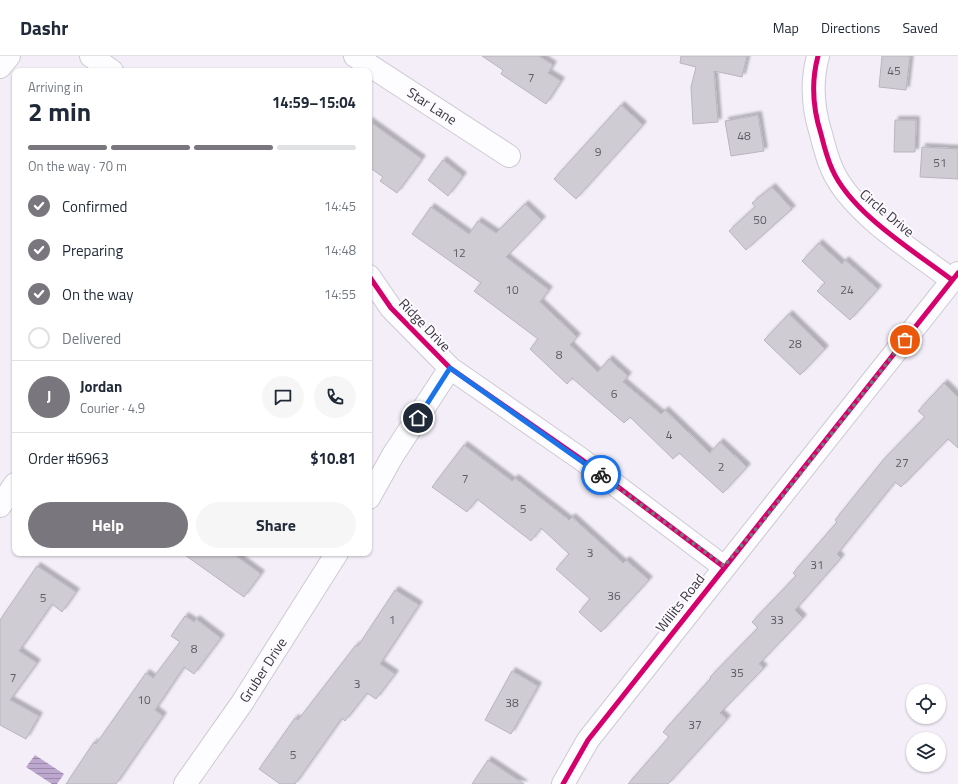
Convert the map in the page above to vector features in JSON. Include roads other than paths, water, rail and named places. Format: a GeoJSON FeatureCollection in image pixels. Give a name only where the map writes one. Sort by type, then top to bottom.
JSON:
{"type":"FeatureCollection","features":[{"type":"Feature","properties":{"kind":"street"},"geometry":{"type":"LineString","coordinates":[[0,67],[9,56]]}},
{"type":"Feature","properties":{"kind":"street"},"geometry":{"type":"LineString","coordinates":[[90,56],[108,68]]}},
{"type":"Feature","properties":{"kind":"street","name":"Star Lane"},"geometry":{"type":"LineString","coordinates":[[355,56],[509,156]]}},
{"type":"Feature","properties":{"kind":"street","name":"Circle Drive"},"geometry":{"type":"LineString","coordinates":[[818,56],[814,84],[815,115],[832,170],[850,198],[871,218],[955,276]]}},
{"type":"Feature","properties":{"kind":"street","name":"Willits Road"},"geometry":{"type":"LineString","coordinates":[[563,784],[588,740],[724,566],[762,522],[955,276]]}},
{"type":"Feature","properties":{"kind":"street","name":"Ridge Drive"},"geometry":{"type":"LineString","coordinates":[[372,280],[391,308],[450,368],[581,459],[724,566]]}},
{"type":"Feature","properties":{"kind":"street"},"geometry":{"type":"LineString","coordinates":[[372,493],[393,455],[450,368]]}},
{"type":"Feature","properties":{"kind":"street"},"geometry":{"type":"LineString","coordinates":[[0,506],[12,488]]}},
{"type":"Feature","properties":{"kind":"street","name":"Gruber Drive"},"geometry":{"type":"LineString","coordinates":[[185,784],[242,703],[334,556]]}}]}
